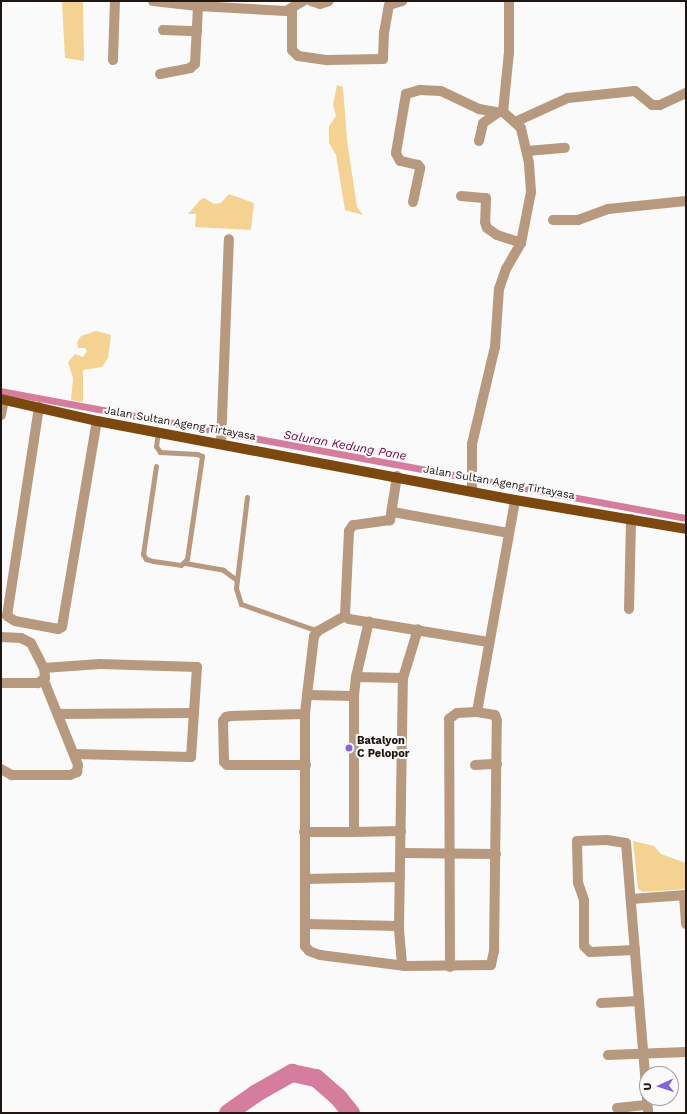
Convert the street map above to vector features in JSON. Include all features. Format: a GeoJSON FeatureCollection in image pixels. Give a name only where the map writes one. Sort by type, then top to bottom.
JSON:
{"type":"FeatureCollection","features":[{"type":"Feature","properties":{"kind":"main road","name":"Jalan Sultan Ageng Tirtayasa"},"geometry":{"type":"LineString","coordinates":[[2,399],[97,421],[221,441],[397,476],[472,488],[515,500],[686,529]]}},
{"type":"Feature","properties":{"kind":"street"},"geometry":{"type":"LineString","coordinates":[[113,60],[115,1]]}},
{"type":"Feature","properties":{"kind":"street"},"geometry":{"type":"LineString","coordinates":[[153,1],[292,9],[303,1]]}},
{"type":"Feature","properties":{"kind":"street"},"geometry":{"type":"LineString","coordinates":[[311,1],[320,4],[329,1]]}},
{"type":"Feature","properties":{"kind":"street"},"geometry":{"type":"LineString","coordinates":[[292,9],[292,50],[298,56],[328,60],[383,59],[384,33],[389,5],[402,1]]}},
{"type":"Feature","properties":{"kind":"street"},"geometry":{"type":"LineString","coordinates":[[479,141],[484,123],[500,112],[509,52],[509,1]]}},
{"type":"Feature","properties":{"kind":"street"},"geometry":{"type":"LineString","coordinates":[[160,74],[190,68],[195,64],[199,3]]}},
{"type":"Feature","properties":{"kind":"street"},"geometry":{"type":"LineString","coordinates":[[163,30],[197,31]]}},
{"type":"Feature","properties":{"kind":"street"},"geometry":{"type":"LineString","coordinates":[[414,202],[420,168],[418,165],[400,161],[396,153],[406,94],[420,90],[441,91],[479,109],[500,112],[521,128],[527,151],[530,192],[521,243],[506,269],[499,289],[495,347],[475,427],[472,488]]}},
{"type":"Feature","properties":{"kind":"street"},"geometry":{"type":"LineString","coordinates":[[515,122],[568,98],[635,91],[652,105],[660,105],[686,93]]}},
{"type":"Feature","properties":{"kind":"street"},"geometry":{"type":"LineString","coordinates":[[527,151],[565,148]]}},
{"type":"Feature","properties":{"kind":"street"},"geometry":{"type":"LineString","coordinates":[[461,196],[486,198],[485,222],[487,228],[497,235],[521,243]]}},
{"type":"Feature","properties":{"kind":"street"},"geometry":{"type":"LineString","coordinates":[[552,220],[578,220],[608,209],[686,201]]}},
{"type":"Feature","properties":{"kind":"street"},"geometry":{"type":"LineString","coordinates":[[221,441],[229,239]]}},
{"type":"Feature","properties":{"kind":"street"},"geometry":{"type":"LineString","coordinates":[[1,415],[2,399]]}},
{"type":"Feature","properties":{"kind":"street"},"geometry":{"type":"LineString","coordinates":[[39,407],[7,616],[15,621],[58,629],[62,627],[97,421]]}},
{"type":"Feature","properties":{"kind":"street"},"geometry":{"type":"LineString","coordinates":[[345,616],[349,531],[353,525],[384,523],[390,520],[393,512],[397,476]]}},
{"type":"Feature","properties":{"kind":"street"},"geometry":{"type":"LineString","coordinates":[[476,712],[515,500]]}},
{"type":"Feature","properties":{"kind":"street"},"geometry":{"type":"LineString","coordinates":[[393,512],[508,533]]}},
{"type":"Feature","properties":{"kind":"street"},"geometry":{"type":"LineString","coordinates":[[629,609],[631,519]]}},
{"type":"Feature","properties":{"kind":"street"},"geometry":{"type":"LineString","coordinates":[[345,616],[349,619],[418,629],[488,642]]}},
{"type":"Feature","properties":{"kind":"street"},"geometry":{"type":"LineString","coordinates":[[345,616],[318,630],[312,642],[308,696],[305,714],[306,765],[304,832],[306,946],[313,953],[402,964],[450,967],[485,967],[491,965],[493,961],[496,854],[497,764],[495,715],[476,712],[457,714],[449,719],[450,967]]}},
{"type":"Feature","properties":{"kind":"street"},"geometry":{"type":"LineString","coordinates":[[354,832],[354,696],[356,677],[369,621]]}},
{"type":"Feature","properties":{"kind":"street"},"geometry":{"type":"LineString","coordinates":[[402,964],[400,877],[403,678],[418,629]]}},
{"type":"Feature","properties":{"kind":"street"},"geometry":{"type":"LineString","coordinates":[[1,637],[21,638],[31,643],[44,668],[44,681],[78,764],[77,772],[70,775],[12,775],[1,769]]}},
{"type":"Feature","properties":{"kind":"street"},"geometry":{"type":"LineString","coordinates":[[44,668],[100,664],[198,667],[191,757],[74,754]]}},
{"type":"Feature","properties":{"kind":"street"},"geometry":{"type":"LineString","coordinates":[[356,677],[403,678]]}},
{"type":"Feature","properties":{"kind":"street"},"geometry":{"type":"LineString","coordinates":[[1,683],[33,684],[44,681]]}},
{"type":"Feature","properties":{"kind":"street"},"geometry":{"type":"LineString","coordinates":[[308,696],[354,696]]}},
{"type":"Feature","properties":{"kind":"street"},"geometry":{"type":"LineString","coordinates":[[58,714],[194,713]]}},
{"type":"Feature","properties":{"kind":"street"},"geometry":{"type":"LineString","coordinates":[[305,714],[226,716],[223,721],[224,762],[227,765],[306,765]]}},
{"type":"Feature","properties":{"kind":"street"},"geometry":{"type":"LineString","coordinates":[[475,765],[497,764]]}},
{"type":"Feature","properties":{"kind":"street"},"geometry":{"type":"LineString","coordinates":[[304,832],[401,831]]}},
{"type":"Feature","properties":{"kind":"street"},"geometry":{"type":"LineString","coordinates":[[617,1108],[647,1109],[643,1052],[635,950],[631,899],[626,843],[607,840],[577,842],[578,883],[584,900],[584,946],[590,952],[635,950]]}},
{"type":"Feature","properties":{"kind":"street"},"geometry":{"type":"LineString","coordinates":[[401,853],[496,854]]}},
{"type":"Feature","properties":{"kind":"street"},"geometry":{"type":"LineString","coordinates":[[305,879],[400,877]]}},
{"type":"Feature","properties":{"kind":"street"},"geometry":{"type":"LineString","coordinates":[[631,899],[685,895],[686,924]]}},
{"type":"Feature","properties":{"kind":"street"},"geometry":{"type":"LineString","coordinates":[[306,924],[400,926]]}},
{"type":"Feature","properties":{"kind":"street"},"geometry":{"type":"LineString","coordinates":[[601,1003],[639,1001]]}},
{"type":"Feature","properties":{"kind":"street"},"geometry":{"type":"LineString","coordinates":[[608,1054],[686,1052]]}},
{"type":"Feature","properties":{"kind":"lane"},"geometry":{"type":"LineString","coordinates":[[158,432],[156,446],[160,452],[197,454],[202,456],[185,563]]}},
{"type":"Feature","properties":{"kind":"lane"},"geometry":{"type":"LineString","coordinates":[[156,466],[144,554],[146,559],[181,565],[185,563],[223,570],[237,580]]}},
{"type":"Feature","properties":{"kind":"lane"},"geometry":{"type":"LineString","coordinates":[[247,497],[237,580],[237,596],[241,604],[318,630]]}},
{"type":"Feature","properties":{"kind":"shaded area"},"geometry":{"type":"Polygon","coordinates":[[[62,1],[83,1],[84,61],[65,58],[62,1]]]}},
{"type":"Feature","properties":{"kind":"shaded area"},"geometry":{"type":"Polygon","coordinates":[[[337,85],[343,87],[347,140],[357,207],[363,215],[345,210],[336,155],[329,143],[329,126],[336,116],[333,105],[337,85]]]}},
{"type":"Feature","properties":{"kind":"shaded area"},"geometry":{"type":"Polygon","coordinates":[[[229,194],[254,203],[251,230],[195,227],[196,214],[188,214],[200,200],[204,198],[214,204],[221,203],[229,194]]]}},
{"type":"Feature","properties":{"kind":"shaded area"},"geometry":{"type":"Polygon","coordinates":[[[96,331],[111,335],[108,358],[102,367],[83,370],[83,402],[71,400],[73,378],[68,362],[75,354],[83,357],[87,351],[85,348],[78,348],[77,342],[81,336],[96,331]]]}},
{"type":"Feature","properties":{"kind":"shaded area"},"geometry":{"type":"Polygon","coordinates":[[[1,388],[686,515],[686,522],[1,395],[1,388]]]}},
{"type":"Feature","properties":{"kind":"shaded area"},"geometry":{"type":"Polygon","coordinates":[[[633,841],[654,846],[661,854],[686,863],[686,889],[643,892],[638,889],[633,841]]]}},
{"type":"Feature","properties":{"kind":"waterway"},"geometry":{"type":"LineString","coordinates":[[228,1113],[255,1094],[292,1073],[316,1078],[338,1097],[351,1113]]}},
{"type":"Feature","properties":{"kind":"place","name":"Batalyon C Pelopor"},"geometry":{"type":"Point","coordinates":[349,748]}},
{"type":"Feature","properties":{"kind":"water label","name":"Saluran Kedung Pane"},"geometry":{"type":"Point","coordinates":[345,446]}}]}
